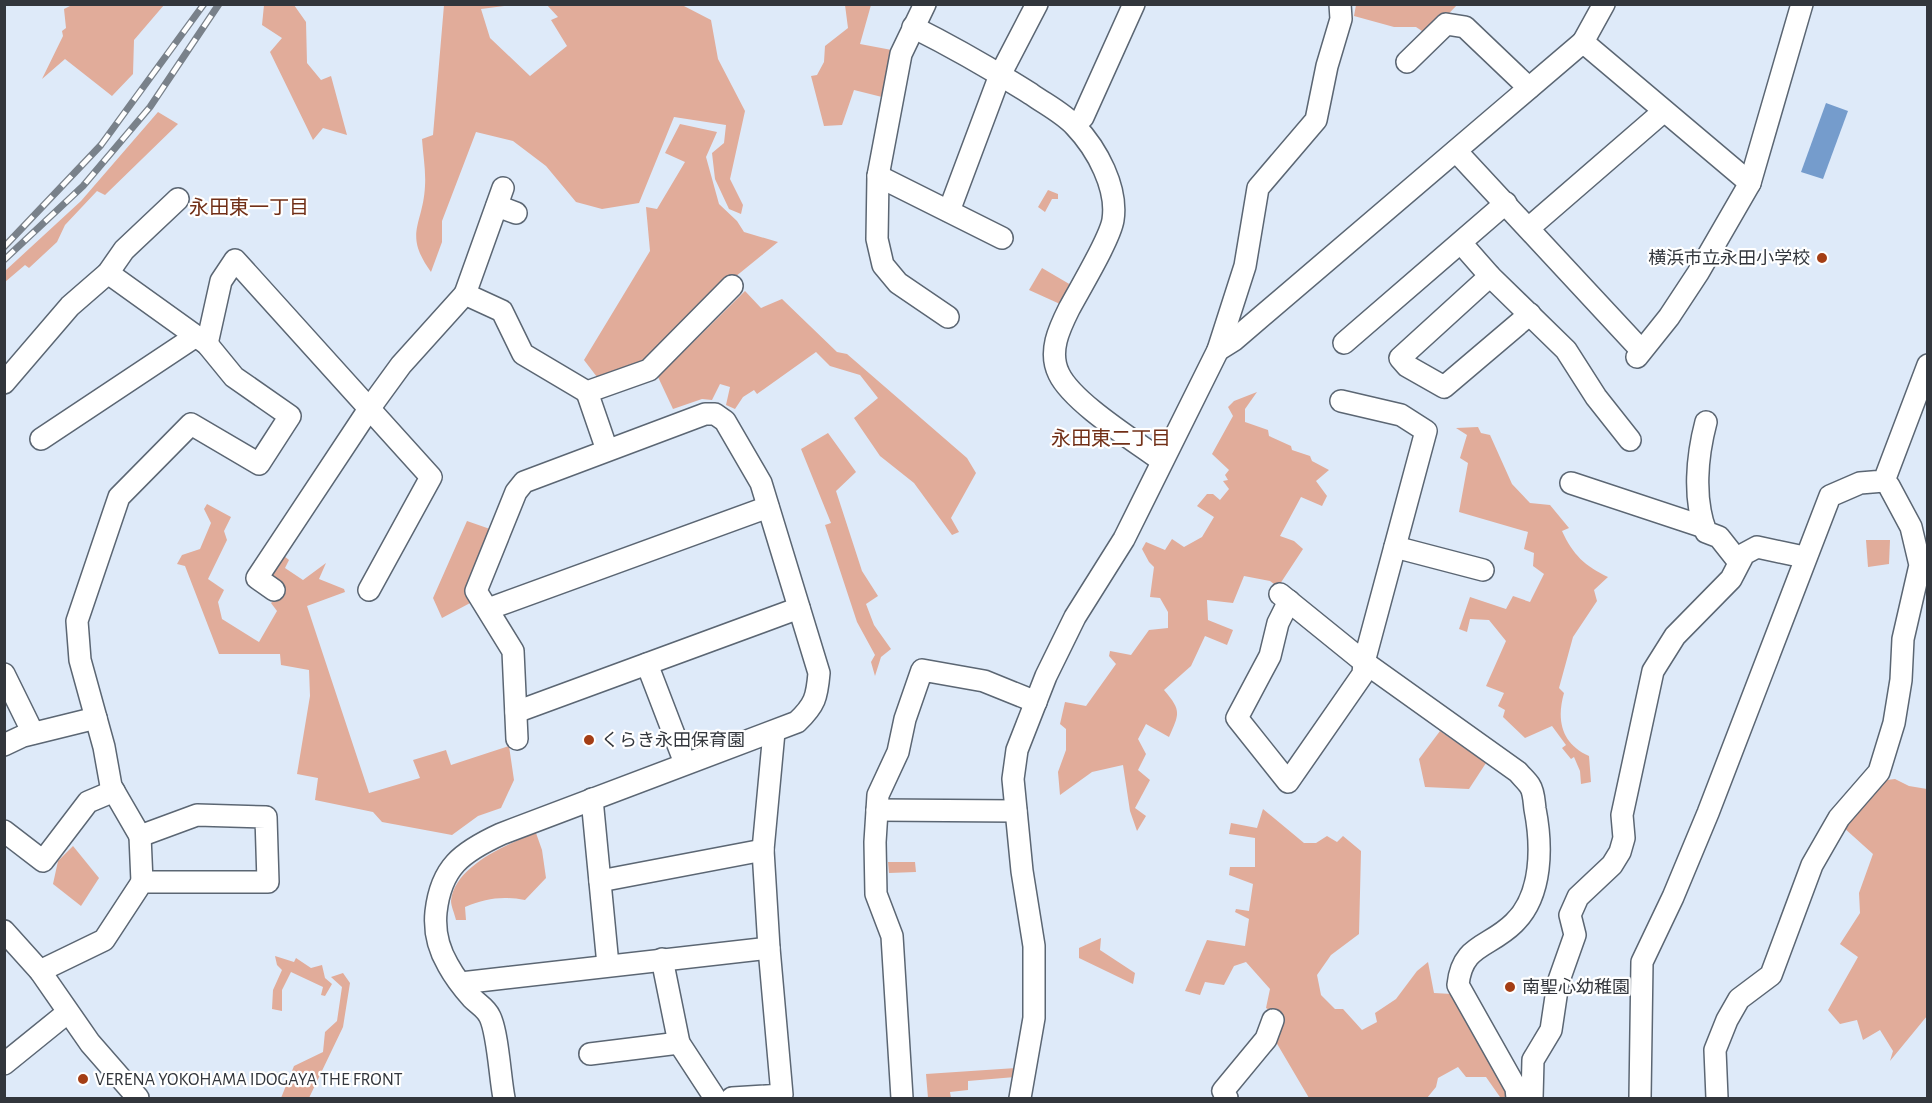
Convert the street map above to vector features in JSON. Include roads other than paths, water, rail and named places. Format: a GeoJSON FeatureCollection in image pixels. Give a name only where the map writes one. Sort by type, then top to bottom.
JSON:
{"type":"FeatureCollection","features":[{"type":"Feature","properties":{"kind":"street"},"geometry":{"type":"LineString","coordinates":[[925,4],[901,54],[878,176],[877,237],[883,265],[898,283],[948,316]]}},
{"type":"Feature","properties":{"kind":"street"},"geometry":{"type":"LineString","coordinates":[[948,211],[1000,75],[1037,4]]}},
{"type":"Feature","properties":{"kind":"street"},"geometry":{"type":"LineString","coordinates":[[1075,125],[1083,117],[1134,4]]}},
{"type":"Feature","properties":{"kind":"street"},"geometry":{"type":"LineString","coordinates":[[1020,1098],[1034,1018],[1034,946],[1022,871],[1013,779],[1017,750],[1075,617],[1124,539],[1218,350],[1245,266],[1258,188],[1316,120],[1327,66],[1341,19],[1340,4]]}},
{"type":"Feature","properties":{"kind":"street"},"geometry":{"type":"LineString","coordinates":[[1218,350],[1234,340],[1583,42],[1604,4]]}},
{"type":"Feature","properties":{"kind":"street"},"geometry":{"type":"LineString","coordinates":[[1456,151],[1530,227],[1639,354],[1669,317],[1698,273],[1750,183],[1802,4]]}},
{"type":"Feature","properties":{"kind":"street"},"geometry":{"type":"LineString","coordinates":[[1407,62],[1446,24],[1465,27],[1529,88]]}},
{"type":"Feature","properties":{"kind":"street"},"geometry":{"type":"LineString","coordinates":[[913,27],[1000,75],[1075,125],[1100,162],[1113,200],[1113,222],[1065,316],[1054,345],[1054,358],[1059,374],[1074,395],[1162,461]]}},
{"type":"Feature","properties":{"kind":"street"},"geometry":{"type":"LineString","coordinates":[[1583,42],[1750,183]]}},
{"type":"Feature","properties":{"kind":"street"},"geometry":{"type":"LineString","coordinates":[[1530,227],[1664,111]]}},
{"type":"Feature","properties":{"kind":"street"},"geometry":{"type":"LineString","coordinates":[[878,176],[1002,238]]}},
{"type":"Feature","properties":{"kind":"street"},"geometry":{"type":"LineString","coordinates":[[4,383],[70,306],[108,273],[124,250],[178,199]]}},
{"type":"Feature","properties":{"kind":"street"},"geometry":{"type":"LineString","coordinates":[[274,590],[257,578],[369,409],[401,365],[465,294],[505,202]]}},
{"type":"Feature","properties":{"kind":"street"},"geometry":{"type":"LineString","coordinates":[[1344,343],[1506,203]]}},
{"type":"Feature","properties":{"kind":"street"},"geometry":{"type":"LineString","coordinates":[[1461,243],[1490,276],[1566,350],[1630,440]]}},
{"type":"Feature","properties":{"kind":"street"},"geometry":{"type":"LineString","coordinates":[[41,439],[201,340],[221,281],[235,260],[431,477],[369,590]]}},
{"type":"Feature","properties":{"kind":"street"},"geometry":{"type":"LineString","coordinates":[[40,971],[104,940],[142,882],[140,836],[114,790],[80,660],[77,621],[119,497],[192,424],[259,465],[290,416],[234,377],[201,340],[108,273]]}},
{"type":"Feature","properties":{"kind":"street"},"geometry":{"type":"LineString","coordinates":[[1490,276],[1400,358],[1407,366],[1444,387],[1530,314]]}},
{"type":"Feature","properties":{"kind":"street"},"geometry":{"type":"LineString","coordinates":[[586,392],[649,370],[732,286]]}},
{"type":"Feature","properties":{"kind":"street"},"geometry":{"type":"LineString","coordinates":[[465,294],[502,311],[524,354],[586,392],[607,450]]}},
{"type":"Feature","properties":{"kind":"street"},"geometry":{"type":"LineString","coordinates":[[1884,481],[1928,365]]}},
{"type":"Feature","properties":{"kind":"street"},"geometry":{"type":"LineString","coordinates":[[1341,401],[1401,415],[1426,431],[1364,662],[1363,674],[1288,782],[1237,718],[1270,656],[1284,597],[1364,662],[1518,772],[1531,787],[1541,839],[1536,880],[1527,906],[1514,923],[1474,949],[1459,972],[1458,985],[1516,1089],[1517,1098]]}},
{"type":"Feature","properties":{"kind":"street"},"geometry":{"type":"LineString","coordinates":[[504,1098],[492,1020],[484,1006],[474,999],[461,983],[437,945],[435,921],[438,897],[445,875],[474,846],[685,763],[797,722],[812,708],[818,693],[819,673],[761,483],[734,432],[715,414],[705,414],[524,482],[516,492],[476,591],[513,651],[517,739]]}},
{"type":"Feature","properties":{"kind":"street"},"geometry":{"type":"LineString","coordinates":[[1706,422],[1698,481],[1700,517],[1706,532],[1719,537],[1738,561]]}},
{"type":"Feature","properties":{"kind":"street"},"geometry":{"type":"LineString","coordinates":[[1640,1098],[1642,962],[1673,897],[1708,813],[1804,557],[1830,496],[1860,483],[1884,481],[1890,486],[1911,527],[1920,565],[1903,639],[1901,680],[1894,723],[1879,772],[1839,818],[1812,865],[1771,975],[1739,999],[1727,1020],[1716,1050],[1717,1098]]}},
{"type":"Feature","properties":{"kind":"street"},"geometry":{"type":"LineString","coordinates":[[1571,483],[1704,527]]}},
{"type":"Feature","properties":{"kind":"street"},"geometry":{"type":"LineString","coordinates":[[488,609],[768,507]]}},
{"type":"Feature","properties":{"kind":"street"},"geometry":{"type":"LineString","coordinates":[[1395,547],[1483,570]]}},
{"type":"Feature","properties":{"kind":"street"},"geometry":{"type":"LineString","coordinates":[[1532,1098],[1533,1060],[1551,1030],[1558,983],[1575,935],[1570,915],[1578,897],[1612,865],[1624,838],[1622,815],[1653,672],[1676,636],[1731,579],[1738,561],[1757,547],[1804,557]]}},
{"type":"Feature","properties":{"kind":"street"},"geometry":{"type":"LineString","coordinates":[[516,712],[799,608]]}},
{"type":"Feature","properties":{"kind":"street"},"geometry":{"type":"LineString","coordinates":[[646,664],[685,763]]}},
{"type":"Feature","properties":{"kind":"street"},"geometry":{"type":"LineString","coordinates":[[902,1098],[892,936],[876,894],[878,795],[898,752],[905,718],[922,670],[984,681],[1036,702]]}},
{"type":"Feature","properties":{"kind":"street"},"geometry":{"type":"LineString","coordinates":[[4,674],[33,733]]}},
{"type":"Feature","properties":{"kind":"street"},"geometry":{"type":"LineString","coordinates":[[4,745],[33,733],[96,718]]}},
{"type":"Feature","properties":{"kind":"street"},"geometry":{"type":"LineString","coordinates":[[732,1098],[782,1095],[763,850],[774,732]]}},
{"type":"Feature","properties":{"kind":"street"},"geometry":{"type":"LineString","coordinates":[[4,831],[43,861],[88,802],[114,790]]}},
{"type":"Feature","properties":{"kind":"street"},"geometry":{"type":"LineString","coordinates":[[592,799],[608,965]]}},
{"type":"Feature","properties":{"kind":"street"},"geometry":{"type":"LineString","coordinates":[[877,810],[1016,811]]}},
{"type":"Feature","properties":{"kind":"street"},"geometry":{"type":"LineString","coordinates":[[140,836],[196,815],[266,817],[268,882],[142,882]]}},
{"type":"Feature","properties":{"kind":"street"},"geometry":{"type":"LineString","coordinates":[[600,881],[763,850]]}},
{"type":"Feature","properties":{"kind":"street"},"geometry":{"type":"LineString","coordinates":[[4,931],[40,971],[90,1043],[138,1098]]}},
{"type":"Feature","properties":{"kind":"street"},"geometry":{"type":"LineString","coordinates":[[461,983],[769,948]]}},
{"type":"Feature","properties":{"kind":"street"},"geometry":{"type":"LineString","coordinates":[[662,959],[679,1043],[715,1098]]}},
{"type":"Feature","properties":{"kind":"street"},"geometry":{"type":"LineString","coordinates":[[4,1064],[68,1013]]}},
{"type":"Feature","properties":{"kind":"street"},"geometry":{"type":"LineString","coordinates":[[1227,1098],[1223,1091],[1266,1039],[1273,1020]]}},
{"type":"Feature","properties":{"kind":"street"},"geometry":{"type":"LineString","coordinates":[[590,1054],[679,1043]]}},
{"type":"Feature","properties":{"kind":"water"},"geometry":{"type":"Polygon","coordinates":[[[1826,103],[1848,111],[1823,179],[1801,172],[1826,103]]]}},
{"type":"Feature","properties":{"kind":"railway"},"geometry":{"type":"LineString","coordinates":[[4,247],[101,145],[204,4]]}},
{"type":"Feature","properties":{"kind":"railway"},"geometry":{"type":"LineString","coordinates":[[4,260],[83,186],[150,107],[219,4]]}},
{"type":"Feature","properties":{"kind":"place","name":"横浜市立永田小学校"},"geometry":{"type":"Point","coordinates":[1822,258]}},
{"type":"Feature","properties":{"kind":"place","name":"くらき永田保育園"},"geometry":{"type":"Point","coordinates":[589,740]}},
{"type":"Feature","properties":{"kind":"place","name":"南聖心幼稚園"},"geometry":{"type":"Point","coordinates":[1510,987]}},
{"type":"Feature","properties":{"kind":"place","name":"VERENA YOKOHAMA IDOGAYA THE FRONT"},"geometry":{"type":"Point","coordinates":[83,1079]}},
{"type":"Feature","properties":{"kind":"district","name":"永田東一丁目"},"geometry":{"type":"Point","coordinates":[249,207]}},
{"type":"Feature","properties":{"kind":"district","name":"永田東二丁目"},"geometry":{"type":"Point","coordinates":[1111,438]}}]}
